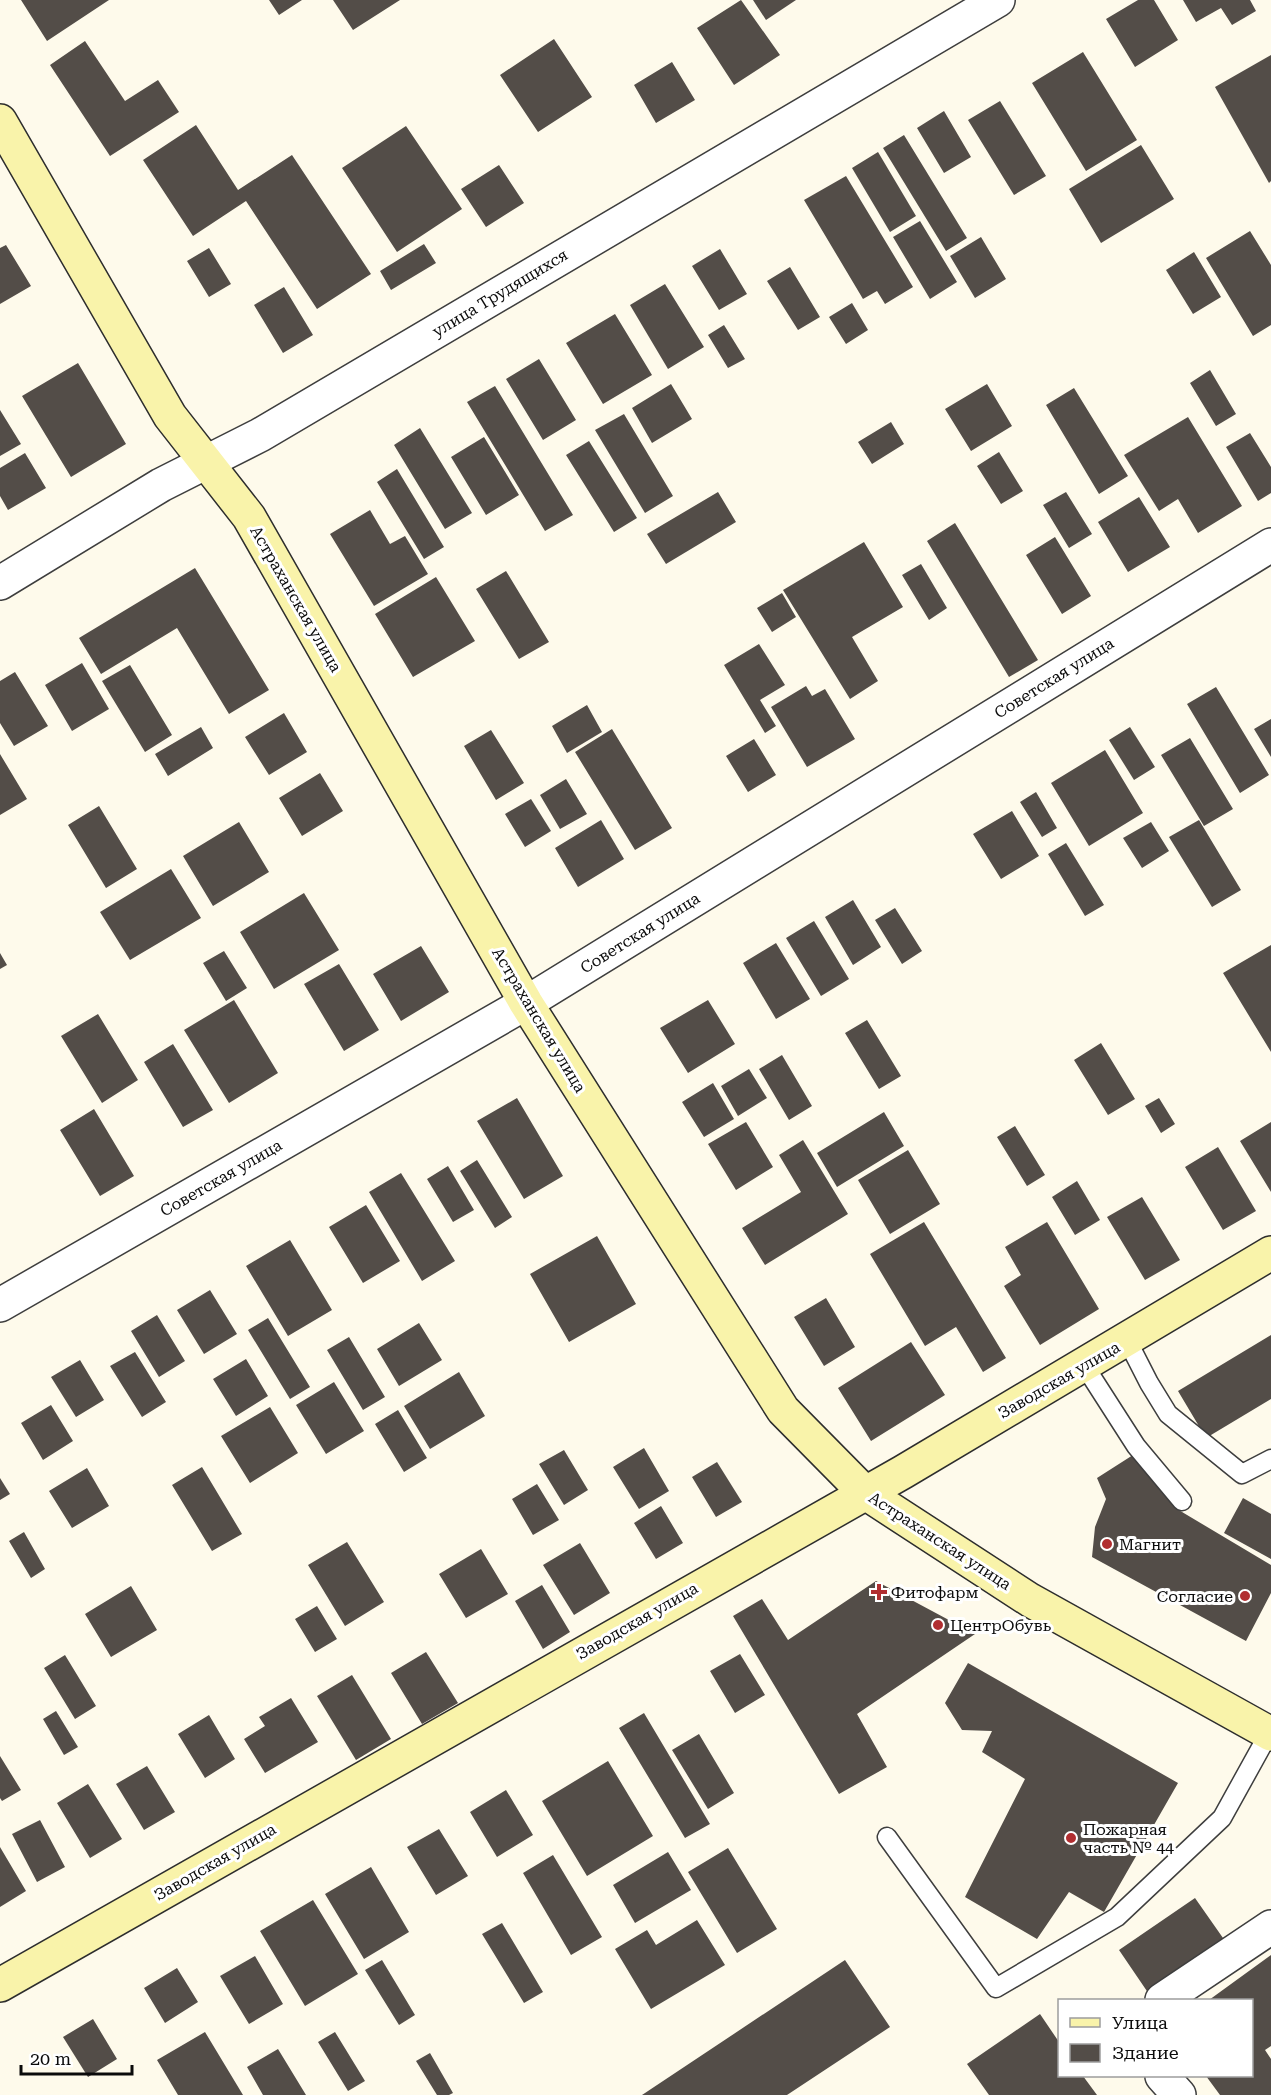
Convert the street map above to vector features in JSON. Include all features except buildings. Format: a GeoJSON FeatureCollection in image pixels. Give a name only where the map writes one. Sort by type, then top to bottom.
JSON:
{"type":"FeatureCollection","features":[{"type":"Feature","properties":{"kind":"street","name":"улица Трудящихся"},"geometry":{"type":"LineString","coordinates":[[0,583],[161,484],[260,435],[998,0]]}},
{"type":"Feature","properties":{"kind":"street","name":"Астраханская улица"},"geometry":{"type":"LineString","coordinates":[[0,121],[170,416],[249,517],[526,1003],[783,1410],[864,1492],[1030,1600],[1270,1733]]}},
{"type":"Feature","properties":{"kind":"street","name":"Советская улица"},"geometry":{"type":"LineString","coordinates":[[0,1305],[526,1003],[1271,545]]}},
{"type":"Feature","properties":{"kind":"street","name":"Заводская улица"},"geometry":{"type":"LineString","coordinates":[[0,1985],[864,1492],[903,1472],[1271,1253]]}},
{"type":"Feature","properties":{"kind":"street"},"geometry":{"type":"LineString","coordinates":[[1165,1999],[1271,1927]]}},
{"type":"Feature","properties":{"kind":"street"},"geometry":{"type":"LineString","coordinates":[[1163,2077],[1179,2095]]}},
{"type":"Feature","properties":{"kind":"lane"},"geometry":{"type":"LineString","coordinates":[[1127,1340],[1168,1414],[1242,1474],[1271,1459]]}},
{"type":"Feature","properties":{"kind":"lane"},"geometry":{"type":"LineString","coordinates":[[1084,1365],[1136,1446],[1182,1501]]}},
{"type":"Feature","properties":{"kind":"lane"},"geometry":{"type":"LineString","coordinates":[[887,1837],[996,1988],[1117,1917],[1222,1818],[1270,1733]]}},
{"type":"Feature","properties":{"kind":"place","name":"Магнит"},"geometry":{"type":"Point","coordinates":[1107,1544]}},
{"type":"Feature","properties":{"kind":"place","name":"Фитофарм"},"geometry":{"type":"Point","coordinates":[879,1592]}},
{"type":"Feature","properties":{"kind":"place","name":"Согласие"},"geometry":{"type":"Point","coordinates":[1245,1596]}},
{"type":"Feature","properties":{"kind":"place","name":"ЦентрОбувь"},"geometry":{"type":"Point","coordinates":[938,1625]}},
{"type":"Feature","properties":{"kind":"place","name":"Пожарная часть № 44"},"geometry":{"type":"Point","coordinates":[1071,1838]}}]}
